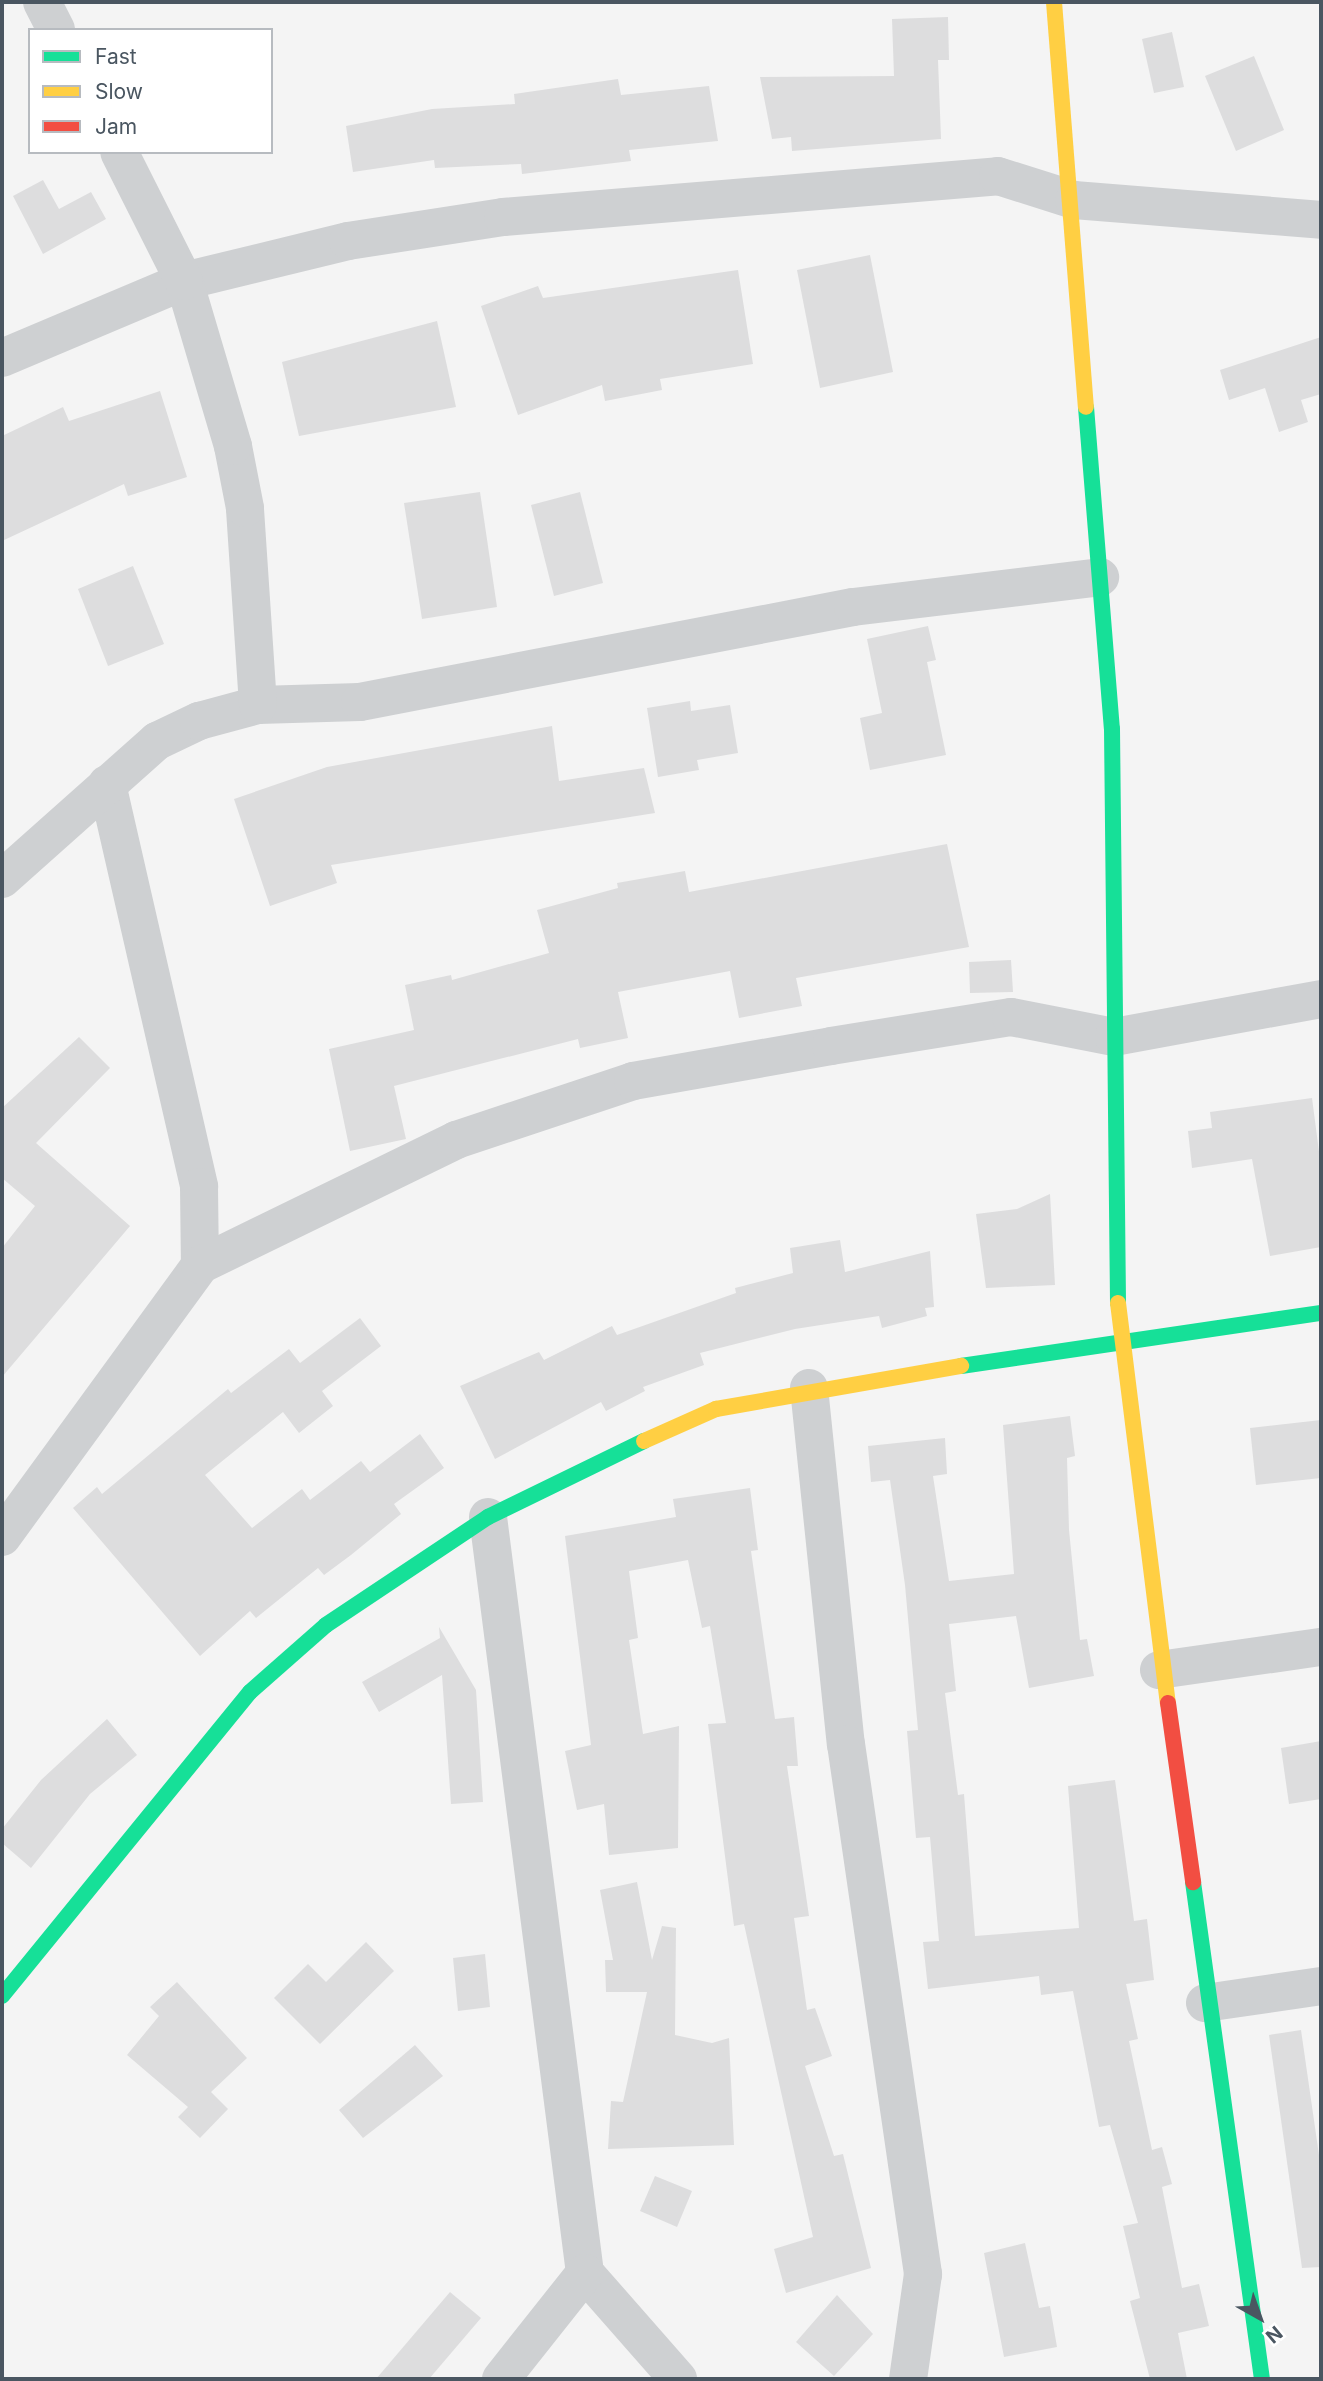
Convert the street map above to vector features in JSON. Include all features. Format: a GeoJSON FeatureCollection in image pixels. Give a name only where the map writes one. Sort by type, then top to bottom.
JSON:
{"type":"FeatureCollection","features":[{"type":"Feature","properties":{"kind":"street"},"geometry":{"type":"LineString","coordinates":[[42,2],[55,28]]}},
{"type":"Feature","properties":{"kind":"street"},"geometry":{"type":"LineString","coordinates":[[1054,2],[1074,200],[1112,729],[1118,1344],[1158,1670],[1262,2379]]}},
{"type":"Feature","properties":{"kind":"street"},"geometry":{"type":"LineString","coordinates":[[119,154],[184,281],[245,508],[258,705]]}},
{"type":"Feature","properties":{"kind":"street"},"geometry":{"type":"LineString","coordinates":[[2,358],[184,281],[348,241],[503,218],[738,195],[998,176],[1074,200],[1321,220]]}},
{"type":"Feature","properties":{"kind":"street"},"geometry":{"type":"LineString","coordinates":[[2,879],[157,741],[199,721],[258,705],[360,702],[853,607],[1100,577]]}},
{"type":"Feature","properties":{"kind":"street"},"geometry":{"type":"LineString","coordinates":[[107,784],[199,1187],[200,1265]]}},
{"type":"Feature","properties":{"kind":"street"},"geometry":{"type":"LineString","coordinates":[[2,1537],[200,1265],[456,1140],[633,1081],[1011,1017],[1114,1037],[1321,999]]}},
{"type":"Feature","properties":{"kind":"street"},"geometry":{"type":"LineString","coordinates":[[2,1996],[250,1692],[326,1625],[488,1517],[716,1409],[809,1388],[1321,1313]]}},
{"type":"Feature","properties":{"kind":"street"},"geometry":{"type":"LineString","coordinates":[[809,1388],[846,1744],[923,2274],[908,2379]]}},
{"type":"Feature","properties":{"kind":"street"},"geometry":{"type":"LineString","coordinates":[[488,1517],[585,2273],[678,2379]]}},
{"type":"Feature","properties":{"kind":"street"},"geometry":{"type":"LineString","coordinates":[[1158,1670],[1321,1647]]}},
{"type":"Feature","properties":{"kind":"street"},"geometry":{"type":"LineString","coordinates":[[1205,2003],[1321,1986]]}},
{"type":"Feature","properties":{"kind":"street"},"geometry":{"type":"LineString","coordinates":[[501,2379],[585,2273]]}},
{"type":"Feature","properties":{"kind":"building"},"geometry":{"type":"Polygon","coordinates":[[[948,17],[949,60],[938,60],[941,139],[792,151],[791,137],[772,139],[760,77],[894,76],[892,19],[948,17]]]}},
{"type":"Feature","properties":{"kind":"building"},"geometry":{"type":"Polygon","coordinates":[[[1172,32],[1184,87],[1154,93],[1142,39],[1172,32]]]}},
{"type":"Feature","properties":{"kind":"building"},"geometry":{"type":"Polygon","coordinates":[[[1254,56],[1284,130],[1236,151],[1205,76],[1254,56]]]}},
{"type":"Feature","properties":{"kind":"building"},"geometry":{"type":"Polygon","coordinates":[[[618,79],[621,95],[709,86],[718,141],[629,150],[631,161],[522,174],[521,164],[435,168],[434,160],[353,172],[346,126],[432,109],[515,104],[514,94],[618,79]]]}},
{"type":"Feature","properties":{"kind":"building"},"geometry":{"type":"Polygon","coordinates":[[[43,180],[59,209],[91,192],[106,219],[43,254],[13,196],[43,180]]]}},
{"type":"Feature","properties":{"kind":"building"},"geometry":{"type":"Polygon","coordinates":[[[870,255],[893,372],[820,388],[797,270],[870,255]]]}},
{"type":"Feature","properties":{"kind":"building"},"geometry":{"type":"Polygon","coordinates":[[[738,270],[753,364],[660,379],[662,390],[605,401],[602,385],[518,415],[481,306],[538,286],[543,298],[738,270]]]}},
{"type":"Feature","properties":{"kind":"building"},"geometry":{"type":"Polygon","coordinates":[[[437,321],[456,407],[299,436],[282,362],[437,321]]]}},
{"type":"Feature","properties":{"kind":"building"},"geometry":{"type":"Polygon","coordinates":[[[1321,337],[1321,394],[1301,400],[1308,422],[1279,432],[1265,388],[1229,400],[1220,370],[1321,337]]]}},
{"type":"Feature","properties":{"kind":"building"},"geometry":{"type":"Polygon","coordinates":[[[160,391],[187,477],[128,496],[124,484],[2,541],[2,436],[63,407],[69,421],[160,391]]]}},
{"type":"Feature","properties":{"kind":"building"},"geometry":{"type":"Polygon","coordinates":[[[480,492],[497,607],[422,619],[404,503],[480,492]]]}},
{"type":"Feature","properties":{"kind":"building"},"geometry":{"type":"Polygon","coordinates":[[[580,492],[603,583],[554,596],[531,505],[580,492]]]}},
{"type":"Feature","properties":{"kind":"building"},"geometry":{"type":"Polygon","coordinates":[[[133,566],[164,644],[108,666],[78,589],[133,566]]]}},
{"type":"Feature","properties":{"kind":"building"},"geometry":{"type":"Polygon","coordinates":[[[928,626],[936,660],[927,662],[946,755],[870,770],[860,718],[882,713],[867,639],[928,626]]]}},
{"type":"Feature","properties":{"kind":"building"},"geometry":{"type":"Polygon","coordinates":[[[690,701],[691,711],[730,705],[738,753],[697,760],[699,770],[658,777],[647,708],[690,701]]]}},
{"type":"Feature","properties":{"kind":"building"},"geometry":{"type":"Polygon","coordinates":[[[552,726],[559,781],[644,768],[655,813],[331,865],[337,883],[270,906],[234,799],[327,767],[552,726]]]}},
{"type":"Feature","properties":{"kind":"building"},"geometry":{"type":"Polygon","coordinates":[[[947,844],[969,947],[796,978],[802,1006],[739,1018],[730,971],[618,992],[628,1038],[580,1048],[578,1039],[394,1086],[406,1139],[350,1151],[329,1049],[414,1030],[405,985],[451,975],[452,980],[549,953],[537,910],[618,888],[617,883],[685,871],[689,892],[947,844]]]}},
{"type":"Feature","properties":{"kind":"building"},"geometry":{"type":"Polygon","coordinates":[[[1011,960],[1013,992],[970,993],[969,962],[1011,960]]]}},
{"type":"Feature","properties":{"kind":"building"},"geometry":{"type":"Polygon","coordinates":[[[79,1037],[110,1068],[36,1143],[130,1226],[2,1377],[2,1248],[35,1206],[2,1178],[2,1108],[79,1037]]]}},
{"type":"Feature","properties":{"kind":"building"},"geometry":{"type":"Polygon","coordinates":[[[1312,1098],[1321,1167],[1321,1247],[1270,1256],[1252,1159],[1192,1168],[1188,1131],[1212,1128],[1210,1112],[1312,1098]]]}},
{"type":"Feature","properties":{"kind":"building"},"geometry":{"type":"Polygon","coordinates":[[[1050,1194],[1055,1285],[986,1288],[976,1214],[1017,1209],[1050,1194]]]}},
{"type":"Feature","properties":{"kind":"building"},"geometry":{"type":"Polygon","coordinates":[[[840,1240],[845,1272],[930,1251],[934,1307],[925,1308],[927,1316],[882,1328],[879,1316],[795,1329],[700,1353],[704,1365],[643,1387],[645,1391],[606,1411],[601,1402],[495,1459],[460,1386],[539,1352],[544,1360],[612,1326],[617,1335],[736,1293],[735,1288],[793,1273],[790,1248],[840,1240]]]}},
{"type":"Feature","properties":{"kind":"building"},"geometry":{"type":"Polygon","coordinates":[[[360,1318],[381,1346],[322,1391],[333,1406],[299,1433],[283,1412],[205,1475],[252,1528],[302,1489],[310,1500],[361,1461],[370,1472],[420,1434],[444,1468],[394,1504],[401,1514],[351,1555],[324,1575],[318,1568],[256,1618],[250,1611],[200,1656],[73,1508],[97,1487],[102,1494],[228,1389],[231,1393],[289,1349],[300,1363],[360,1318]]]}},
{"type":"Feature","properties":{"kind":"building"},"geometry":{"type":"Polygon","coordinates":[[[1070,1416],[1075,1456],[1067,1458],[1069,1530],[1080,1640],[1087,1639],[1094,1676],[1029,1688],[1016,1616],[949,1624],[956,1691],[945,1693],[958,1795],[964,1794],[975,1936],[1079,1928],[1068,1786],[1115,1780],[1134,1921],[1147,1919],[1154,1980],[1126,1984],[1138,2039],[1129,2041],[1152,2150],[1162,2147],[1172,2184],[1162,2187],[1182,2288],[1199,2284],[1209,2326],[1178,2333],[1187,2379],[1150,2379],[1130,2301],[1140,2298],[1123,2226],[1138,2223],[1110,2125],[1099,2127],[1073,1991],[1041,1995],[1039,1976],[928,1989],[923,1942],[939,1941],[930,1837],[916,1838],[907,1731],[918,1730],[905,1585],[890,1480],[871,1482],[868,1446],[945,1438],[947,1474],[933,1476],[949,1581],[1014,1574],[1003,1425],[1070,1416]]]}},
{"type":"Feature","properties":{"kind":"building"},"geometry":{"type":"Polygon","coordinates":[[[1321,1420],[1321,1478],[1256,1485],[1250,1428],[1321,1420]]]}},
{"type":"Feature","properties":{"kind":"building"},"geometry":{"type":"Polygon","coordinates":[[[750,1488],[758,1550],[751,1551],[775,1719],[794,1717],[798,1766],[787,1766],[809,1916],[794,1918],[807,2010],[815,2008],[832,2056],[805,2066],[834,2156],[843,2154],[871,2268],[786,2293],[774,2249],[813,2237],[744,1924],[734,1926],[708,1724],[726,1723],[710,1626],[702,1628],[688,1560],[629,1571],[638,1638],[629,1640],[643,1734],[679,1726],[678,1848],[609,1855],[604,1804],[577,1810],[565,1751],[591,1745],[565,1536],[676,1517],[673,1499],[750,1488]]]}},
{"type":"Feature","properties":{"kind":"building"},"geometry":{"type":"Polygon","coordinates":[[[439,1627],[476,1690],[483,1802],[451,1804],[442,1675],[379,1712],[362,1682],[440,1638],[439,1627]]]}},
{"type":"Feature","properties":{"kind":"building"},"geometry":{"type":"Polygon","coordinates":[[[107,1719],[137,1755],[90,1794],[31,1868],[2,1843],[2,1829],[41,1780],[107,1719]]]}},
{"type":"Feature","properties":{"kind":"building"},"geometry":{"type":"Polygon","coordinates":[[[1321,1741],[1321,1799],[1289,1804],[1281,1748],[1321,1741]]]}},
{"type":"Feature","properties":{"kind":"building"},"geometry":{"type":"Polygon","coordinates":[[[637,1882],[652,1960],[662,1926],[676,1928],[675,2035],[712,2043],[729,2038],[734,2145],[608,2149],[611,2101],[623,2102],[647,1992],[606,1992],[605,1960],[613,1960],[600,1890],[637,1882]]]}},
{"type":"Feature","properties":{"kind":"building"},"geometry":{"type":"Polygon","coordinates":[[[366,1942],[394,1971],[320,2044],[274,1998],[308,1964],[326,1982],[366,1942]]]}},
{"type":"Feature","properties":{"kind":"building"},"geometry":{"type":"Polygon","coordinates":[[[485,1954],[490,2007],[458,2011],[453,1958],[485,1954]]]}},
{"type":"Feature","properties":{"kind":"building"},"geometry":{"type":"Polygon","coordinates":[[[177,1982],[247,2058],[211,2092],[228,2109],[200,2138],[178,2117],[188,2107],[127,2055],[159,2016],[150,2007],[177,1982]]]}},
{"type":"Feature","properties":{"kind":"building"},"geometry":{"type":"Polygon","coordinates":[[[1301,2030],[1321,2169],[1321,2267],[1302,2268],[1269,2035],[1301,2030]]]}},
{"type":"Feature","properties":{"kind":"building"},"geometry":{"type":"Polygon","coordinates":[[[415,2045],[443,2076],[363,2138],[339,2110],[415,2045]]]}},
{"type":"Feature","properties":{"kind":"building"},"geometry":{"type":"Polygon","coordinates":[[[655,2176],[692,2191],[677,2227],[640,2211],[655,2176]]]}},
{"type":"Feature","properties":{"kind":"building"},"geometry":{"type":"Polygon","coordinates":[[[1025,2243],[1039,2308],[1050,2306],[1057,2347],[1004,2357],[984,2253],[1025,2243]]]}},
{"type":"Feature","properties":{"kind":"building"},"geometry":{"type":"Polygon","coordinates":[[[450,2292],[481,2318],[429,2379],[376,2379],[450,2292]]]}},
{"type":"Feature","properties":{"kind":"building"},"geometry":{"type":"Polygon","coordinates":[[[837,2295],[873,2334],[834,2376],[796,2342],[837,2295]]]}},
{"type":"Feature","properties":{"kind":"traffic: fast"},"geometry":{"type":"LineString","coordinates":[[1086,407],[1112,729],[1118,1303]]}},
{"type":"Feature","properties":{"kind":"traffic: fast"},"geometry":{"type":"LineString","coordinates":[[961,1366],[1321,1313]]}},
{"type":"Feature","properties":{"kind":"traffic: fast"},"geometry":{"type":"LineString","coordinates":[[2,1996],[250,1692],[326,1625],[488,1517],[644,1441]]}},
{"type":"Feature","properties":{"kind":"traffic: fast"},"geometry":{"type":"LineString","coordinates":[[1193,1882],[1262,2379]]}},
{"type":"Feature","properties":{"kind":"traffic: slow"},"geometry":{"type":"LineString","coordinates":[[1054,2],[1086,407]]}},
{"type":"Feature","properties":{"kind":"traffic: slow"},"geometry":{"type":"LineString","coordinates":[[1118,1303],[1168,1703]]}},
{"type":"Feature","properties":{"kind":"traffic: slow"},"geometry":{"type":"LineString","coordinates":[[644,1441],[716,1409],[961,1366]]}},
{"type":"Feature","properties":{"kind":"traffic: jam"},"geometry":{"type":"LineString","coordinates":[[1168,1703],[1193,1882]]}}]}
